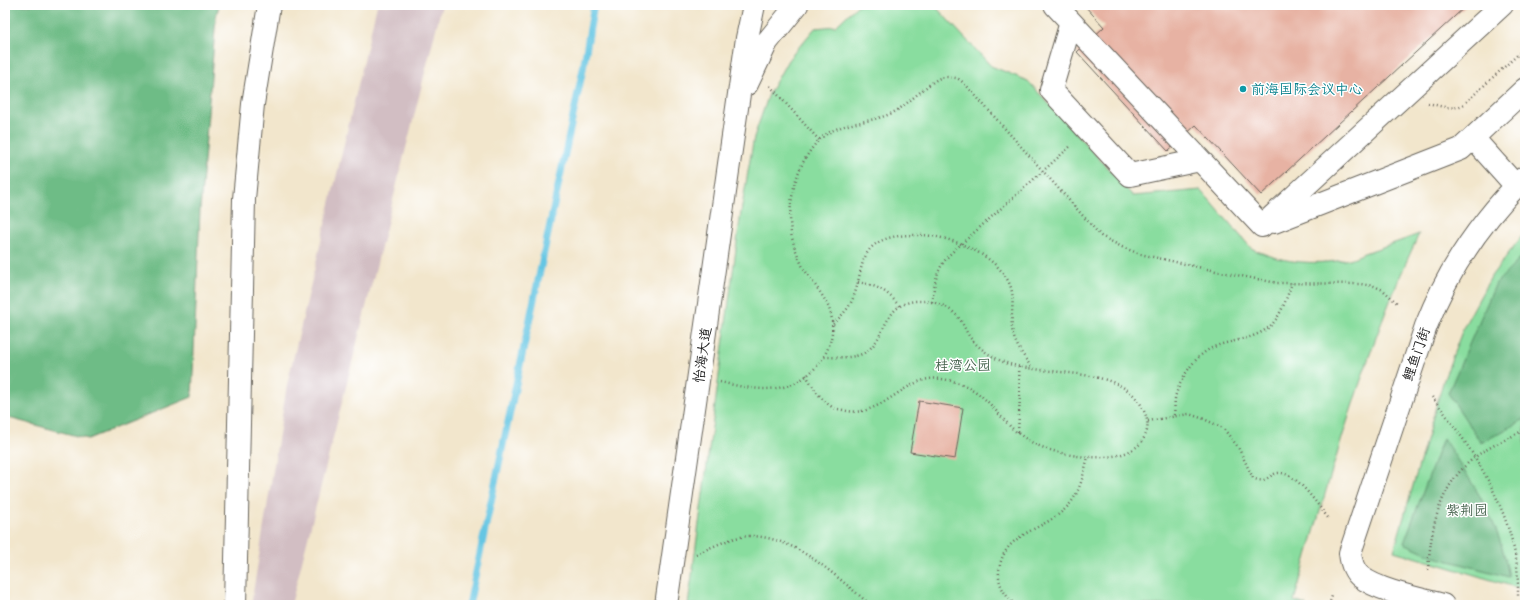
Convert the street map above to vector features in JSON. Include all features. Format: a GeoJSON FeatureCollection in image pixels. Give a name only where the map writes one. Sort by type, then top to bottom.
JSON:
{"type":"FeatureCollection","features":[{"type":"Feature","properties":{"kind":"street"},"geometry":{"type":"LineString","coordinates":[[235,605],[244,199],[253,104],[269,5]]}},
{"type":"Feature","properties":{"kind":"street","name":"怡海大道"},"geometry":{"type":"LineString","coordinates":[[666,605],[747,38],[754,5]]}},
{"type":"Feature","properties":{"kind":"street","name":"怡海大道"},"geometry":{"type":"LineString","coordinates":[[738,105],[767,42],[797,5]]}},
{"type":"Feature","properties":{"kind":"street"},"geometry":{"type":"LineString","coordinates":[[1055,5],[1262,226]]}},
{"type":"Feature","properties":{"kind":"street"},"geometry":{"type":"LineString","coordinates":[[1262,226],[1502,5]]}},
{"type":"Feature","properties":{"kind":"street"},"geometry":{"type":"LineString","coordinates":[[1071,22],[1051,90],[1130,175],[1200,160]]}},
{"type":"Feature","properties":{"kind":"street"},"geometry":{"type":"LineString","coordinates":[[1262,226],[1461,149],[1525,89]]}},
{"type":"Feature","properties":{"kind":"street"},"geometry":{"type":"LineString","coordinates":[[1473,138],[1521,181]]}},
{"type":"Feature","properties":{"kind":"street","name":"鲤鱼门街"},"geometry":{"type":"LineString","coordinates":[[1443,605],[1409,597],[1380,587],[1361,577],[1354,569],[1350,553],[1435,303],[1454,267],[1475,234],[1521,181]]}},
{"type":"Feature","properties":{"kind":"path"},"geometry":{"type":"LineString","coordinates":[[1402,97],[1448,107],[1460,107],[1525,48]]}},
{"type":"Feature","properties":{"kind":"path"},"geometry":{"type":"LineString","coordinates":[[719,382],[742,387],[776,389],[789,386],[806,375],[824,356],[831,340],[833,325],[830,310],[804,267],[791,233],[791,214],[796,180],[804,161],[815,144],[826,134],[844,126],[884,117],[899,110],[938,79],[946,77],[957,78],[966,85],[1101,236],[1122,247],[1140,254],[1277,283],[1360,284],[1374,286],[1383,290],[1398,304]]}},
{"type":"Feature","properties":{"kind":"path"},"geometry":{"type":"LineString","coordinates":[[767,82],[819,140]]}},
{"type":"Feature","properties":{"kind":"path"},"geometry":{"type":"LineString","coordinates":[[932,302],[936,276],[940,265],[949,255],[1088,130]]}},
{"type":"Feature","properties":{"kind":"path"},"geometry":{"type":"LineString","coordinates":[[833,325],[848,309],[854,297],[863,263],[870,250],[883,239],[904,235],[930,236],[961,244],[981,253],[998,269],[1010,286],[1013,334],[1020,350],[1032,369]]}},
{"type":"Feature","properties":{"kind":"path"},"geometry":{"type":"LineString","coordinates":[[858,282],[881,288],[890,295],[899,306]]}},
{"type":"Feature","properties":{"kind":"path"},"geometry":{"type":"LineString","coordinates":[[1174,415],[1176,395],[1182,379],[1196,358],[1217,346],[1249,338],[1268,328],[1283,308],[1292,283]]}},
{"type":"Feature","properties":{"kind":"path"},"geometry":{"type":"LineString","coordinates":[[806,375],[820,397],[833,408],[847,412],[862,411],[877,406],[904,388],[927,379],[954,382],[968,387],[982,396],[1009,426],[1026,440],[1043,449],[1088,457],[1108,457],[1125,454],[1138,448],[1147,434],[1148,421],[1143,408],[1132,394],[1113,382],[1091,376],[1032,369],[1000,361],[983,350],[970,336],[960,320],[951,310],[937,302],[915,301],[899,306],[888,318],[874,346],[863,354],[848,358],[824,356]]}},
{"type":"Feature","properties":{"kind":"path"},"geometry":{"type":"LineString","coordinates":[[1018,433],[1020,397],[1019,366]]}},
{"type":"Feature","properties":{"kind":"path"},"geometry":{"type":"LineString","coordinates":[[1432,397],[1475,457],[1499,503],[1511,535],[1517,561],[1518,596]]}},
{"type":"Feature","properties":{"kind":"path"},"geometry":{"type":"LineString","coordinates":[[1148,421],[1174,415],[1188,414],[1204,419],[1223,428],[1238,447],[1253,478],[1258,480],[1267,479],[1278,473],[1288,474],[1302,486],[1329,519]]}},
{"type":"Feature","properties":{"kind":"path"},"geometry":{"type":"LineString","coordinates":[[1428,570],[1430,542],[1436,515],[1447,488],[1458,471],[1475,457],[1525,429]]}},
{"type":"Feature","properties":{"kind":"path"},"geometry":{"type":"LineString","coordinates":[[1015,605],[1006,595],[999,583],[998,572],[1001,558],[1009,545],[1021,535],[1055,518],[1066,508],[1081,485],[1088,457]]}},
{"type":"Feature","properties":{"kind":"path"},"geometry":{"type":"LineString","coordinates":[[693,556],[733,539],[750,536],[771,539],[789,545],[808,555],[871,605]]}},
{"type":"Feature","properties":{"kind":"path"},"geometry":{"type":"LineString","coordinates":[[1329,605],[1332,596]]}},
{"type":"Feature","properties":{"kind":"shaded area"},"geometry":{"type":"Polygon","coordinates":[[[377,5],[442,5],[291,605],[251,605],[287,385],[377,5]]]}},
{"type":"Feature","properties":{"kind":"green space"},"geometry":{"type":"Polygon","coordinates":[[[5,5],[219,5],[216,17],[200,210],[192,397],[88,439],[5,417],[5,5]]]}},
{"type":"Feature","properties":{"kind":"green space","name":"桂湾公园"},"geometry":{"type":"Polygon","coordinates":[[[858,5],[934,5],[991,66],[1028,81],[1133,196],[1201,190],[1251,248],[1262,253],[1296,262],[1332,262],[1352,258],[1419,234],[1381,323],[1349,415],[1294,601],[1306,605],[688,605],[741,212],[754,137],[769,94],[788,60],[815,28],[836,26],[858,5]]]}},
{"type":"Feature","properties":{"kind":"green space","name":"紫荆园"},"geometry":{"type":"Polygon","coordinates":[[[1525,232],[1525,590],[1394,551],[1444,379],[1464,326],[1492,275],[1525,232]]]}},
{"type":"Feature","properties":{"kind":"green space"},"geometry":{"type":"Polygon","coordinates":[[[1525,254],[1525,419],[1481,443],[1448,393],[1496,283],[1525,254]]]}},
{"type":"Feature","properties":{"kind":"green space"},"geometry":{"type":"Polygon","coordinates":[[[1443,438],[1475,488],[1492,520],[1505,556],[1509,577],[1435,557],[1404,543],[1443,438]]]}},
{"type":"Feature","properties":{"kind":"building","name":"前海国际会议中心"},"geometry":{"type":"Polygon","coordinates":[[[1084,5],[1467,5],[1261,195],[1196,125],[1168,151],[1077,52],[1104,27],[1084,5]]]}},
{"type":"Feature","properties":{"kind":"building"},"geometry":{"type":"Polygon","coordinates":[[[919,401],[963,408],[955,459],[910,452],[919,401]]]}},
{"type":"Feature","properties":{"kind":"waterway"},"geometry":{"type":"LineString","coordinates":[[469,605],[583,69],[594,5]]}},
{"type":"Feature","properties":{"kind":"place","name":"前海国际会议中心"},"geometry":{"type":"Point","coordinates":[1243,89]}}]}
